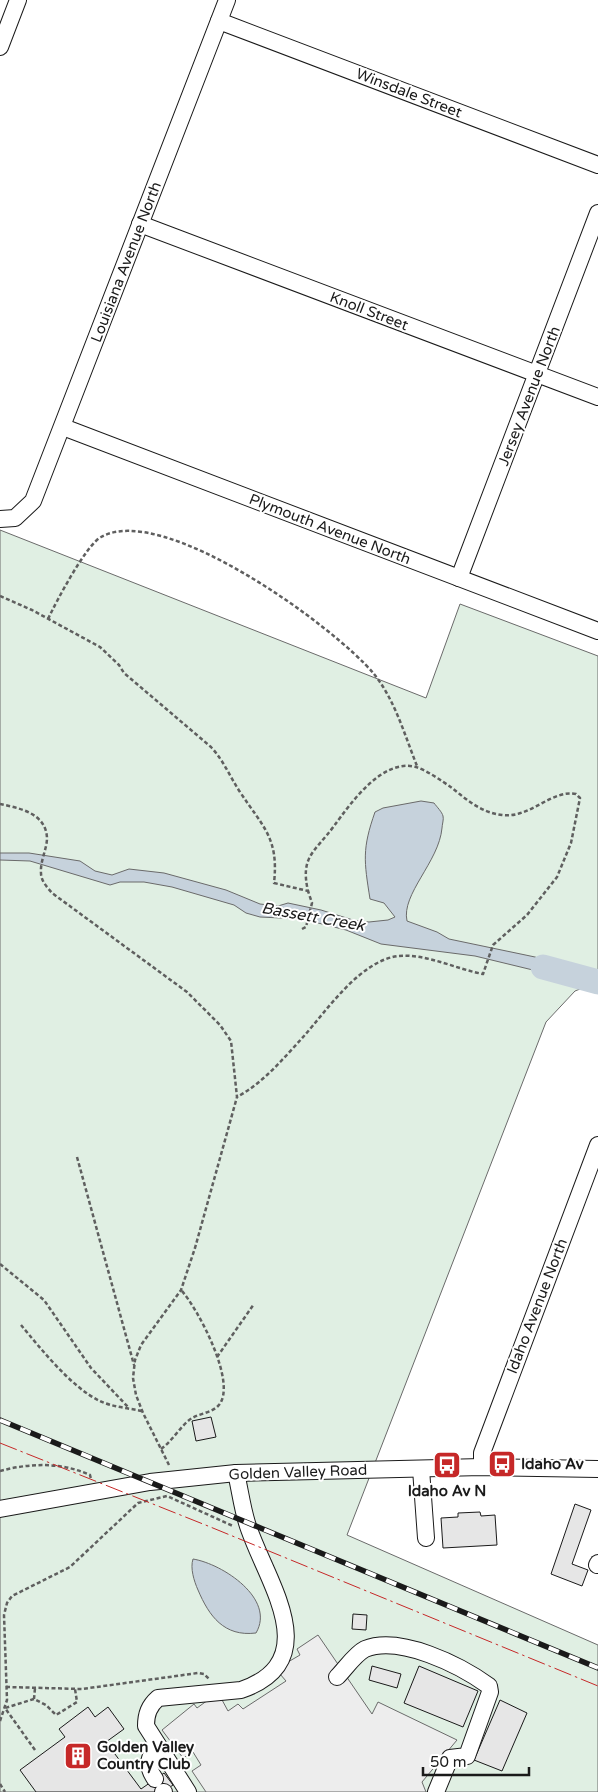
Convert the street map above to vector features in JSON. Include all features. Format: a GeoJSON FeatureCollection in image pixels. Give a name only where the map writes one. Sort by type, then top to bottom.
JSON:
{"type":"FeatureCollection","features":[{"type":"Feature","properties":{"kind":"street"},"geometry":{"type":"LineString","coordinates":[[0,47],[18,0]]}},
{"type":"Feature","properties":{"kind":"street","name":"Louisiana Avenue North"},"geometry":{"type":"LineString","coordinates":[[8,519],[33,501],[227,0]]}},
{"type":"Feature","properties":{"kind":"street","name":"Winsdale Street"},"geometry":{"type":"LineString","coordinates":[[219,21],[598,165]]}},
{"type":"Feature","properties":{"kind":"street","name":"Jersey Avenue North"},"geometry":{"type":"LineString","coordinates":[[459,578],[598,213]]}},
{"type":"Feature","properties":{"kind":"street","name":"Knoll Street"},"geometry":{"type":"LineString","coordinates":[[140,224],[598,398]]}},
{"type":"Feature","properties":{"kind":"street","name":"Plymouth Avenue North"},"geometry":{"type":"LineString","coordinates":[[63,427],[598,631]]}},
{"type":"Feature","properties":{"kind":"street","name":"Idaho Avenue North"},"geometry":{"type":"LineString","coordinates":[[482,1467],[482,1453],[598,1145]]}},
{"type":"Feature","properties":{"kind":"street","name":"Golden Valley Road"},"geometry":{"type":"LineString","coordinates":[[0,1509],[150,1482],[236,1473],[482,1467],[598,1469]]}},
{"type":"Feature","properties":{"kind":"street"},"geometry":{"type":"LineString","coordinates":[[421,1469],[426,1538]]}},
{"type":"Feature","properties":{"kind":"street"},"geometry":{"type":"LineString","coordinates":[[188,1792],[146,1726],[146,1714],[151,1704],[158,1698],[241,1690],[252,1687],[269,1675],[283,1652],[287,1627],[283,1609],[251,1534],[236,1473]]}},
{"type":"Feature","properties":{"kind":"street"},"geometry":{"type":"LineString","coordinates":[[337,1677],[364,1650],[386,1644],[431,1655],[470,1672],[489,1686],[490,1692],[467,1756],[450,1758],[436,1792]]}},
{"type":"Feature","properties":{"kind":"street"},"geometry":{"type":"LineString","coordinates":[[156,1744],[148,1764],[148,1769],[161,1788]]}},
{"type":"Feature","properties":{"kind":"path"},"geometry":{"type":"LineString","coordinates":[[48,619],[63,588],[98,538],[122,531],[150,534],[194,548],[231,564],[266,586],[345,645],[374,675],[395,711],[417,767]]}},
{"type":"Feature","properties":{"kind":"path"},"geometry":{"type":"LineString","coordinates":[[0,596],[100,647],[124,673],[199,734],[224,760],[239,791],[261,820],[273,845],[276,861],[274,883],[308,891]]}},
{"type":"Feature","properties":{"kind":"path"},"geometry":{"type":"LineString","coordinates":[[237,1098],[251,1089],[298,1043],[340,994],[359,976],[378,963],[398,956],[419,957],[483,974],[493,945],[527,915],[557,877],[571,843],[580,798],[576,794],[568,792],[535,808],[511,816],[500,815],[468,801],[450,787],[417,767],[406,766],[388,772],[373,780],[353,799],[326,838],[312,851],[306,863],[305,878],[312,903],[306,926],[302,929]]}},
{"type":"Feature","properties":{"kind":"path"},"geometry":{"type":"LineString","coordinates":[[0,804],[29,812],[38,818],[44,826],[47,838],[41,873],[43,882],[52,893],[187,992],[220,1025],[231,1041],[237,1098],[195,1248],[181,1290],[141,1345],[134,1366],[133,1378],[142,1411],[169,1465]]}},
{"type":"Feature","properties":{"kind":"path"},"geometry":{"type":"LineString","coordinates":[[77,1157],[134,1366]]}},
{"type":"Feature","properties":{"kind":"path"},"geometry":{"type":"LineString","coordinates":[[0,1264],[44,1300],[91,1368],[128,1408]]}},
{"type":"Feature","properties":{"kind":"path"},"geometry":{"type":"LineString","coordinates":[[161,1450],[187,1422],[219,1405],[223,1398],[223,1382],[217,1357],[190,1300],[181,1290]]}},
{"type":"Feature","properties":{"kind":"path"},"geometry":{"type":"LineString","coordinates":[[217,1357],[254,1304]]}},
{"type":"Feature","properties":{"kind":"path"},"geometry":{"type":"LineString","coordinates":[[21,1325],[60,1370],[93,1397],[102,1402],[142,1411]]}},
{"type":"Feature","properties":{"kind":"path"},"geometry":{"type":"LineString","coordinates":[[0,1471],[31,1465],[66,1467],[90,1474],[94,1492]]}},
{"type":"Feature","properties":{"kind":"path"},"geometry":{"type":"LineString","coordinates":[[0,1721],[5,1708],[6,1687],[4,1615],[7,1604],[12,1596],[70,1567],[138,1503],[167,1496],[251,1534]]}},
{"type":"Feature","properties":{"kind":"path"},"geometry":{"type":"LineString","coordinates":[[0,1653],[5,1653]]}},
{"type":"Feature","properties":{"kind":"path"},"geometry":{"type":"LineString","coordinates":[[6,1687],[75,1689],[198,1673],[209,1678],[212,1692]]}},
{"type":"Feature","properties":{"kind":"path"},"geometry":{"type":"LineString","coordinates":[[34,1699],[35,1688]]}},
{"type":"Feature","properties":{"kind":"path"},"geometry":{"type":"LineString","coordinates":[[5,1708],[34,1699],[46,1705],[56,1715],[76,1702],[75,1689]]}},
{"type":"Feature","properties":{"kind":"path"},"geometry":{"type":"LineString","coordinates":[[5,1708],[35,1750]]}},
{"type":"Feature","properties":{"kind":"path"},"geometry":{"type":"LineString","coordinates":[[0,1784],[5,1792]]}},
{"type":"Feature","properties":{"kind":"green space","name":"Golden Valley Country Club"},"geometry":{"type":"Polygon","coordinates":[[[0,530],[426,698],[460,604],[598,656],[598,982],[575,991],[546,1022],[347,1535],[598,1645],[598,1792],[0,1792],[0,530]]]}},
{"type":"Feature","properties":{"kind":"shaded area"},"geometry":{"type":"Polygon","coordinates":[[[318,1635],[372,1714],[378,1702],[457,1740],[422,1782],[426,1792],[206,1792],[192,1771],[201,1765],[193,1752],[183,1758],[162,1730],[194,1704],[197,1708],[208,1700],[221,1698],[228,1711],[238,1704],[243,1709],[286,1681],[280,1674],[288,1662],[300,1655],[297,1649],[318,1635]]]}},
{"type":"Feature","properties":{"kind":"water"},"geometry":{"type":"Polygon","coordinates":[[[421,801],[434,803],[441,811],[443,820],[439,841],[410,900],[407,921],[437,932],[449,939],[535,957],[578,972],[570,986],[537,971],[475,956],[381,944],[346,930],[302,919],[260,917],[246,913],[234,905],[172,887],[144,882],[120,882],[110,885],[30,861],[0,860],[0,853],[29,853],[80,861],[95,871],[112,875],[129,869],[164,873],[226,890],[260,904],[278,906],[288,903],[321,910],[353,920],[369,922],[388,920],[395,917],[384,903],[370,899],[365,855],[371,825],[375,812],[383,808],[421,801]]]}},
{"type":"Feature","properties":{"kind":"water"},"geometry":{"type":"Polygon","coordinates":[[[193,1559],[205,1562],[231,1576],[253,1596],[259,1608],[260,1620],[256,1633],[235,1632],[219,1623],[213,1616],[202,1599],[195,1583],[192,1570],[193,1559]]]}},
{"type":"Feature","properties":{"kind":"building"},"geometry":{"type":"Polygon","coordinates":[[[211,1417],[216,1437],[196,1441],[192,1421],[211,1417]]]}},
{"type":"Feature","properties":{"kind":"building"},"geometry":{"type":"Polygon","coordinates":[[[575,1504],[591,1510],[572,1564],[588,1570],[582,1586],[551,1574],[575,1504]]]}},
{"type":"Feature","properties":{"kind":"building"},"geometry":{"type":"Polygon","coordinates":[[[480,1512],[481,1516],[495,1515],[497,1545],[443,1548],[441,1518],[458,1517],[458,1513],[480,1512]]]}},
{"type":"Feature","properties":{"kind":"building"},"geometry":{"type":"Polygon","coordinates":[[[353,1614],[367,1615],[366,1630],[352,1629],[353,1614]]]}},
{"type":"Feature","properties":{"kind":"building"},"geometry":{"type":"Polygon","coordinates":[[[372,1666],[401,1674],[397,1688],[369,1680],[372,1666]]]}},
{"type":"Feature","properties":{"kind":"building"},"geometry":{"type":"Polygon","coordinates":[[[419,1666],[478,1691],[463,1727],[404,1703],[419,1666]]]}},
{"type":"Feature","properties":{"kind":"building"},"geometry":{"type":"Polygon","coordinates":[[[500,1700],[527,1713],[502,1771],[474,1760],[500,1700]]]}},
{"type":"Feature","properties":{"kind":"building","name":"Golden Valley Country Club"},"geometry":{"type":"Polygon","coordinates":[[[88,1707],[95,1717],[108,1707],[124,1729],[106,1742],[141,1789],[164,1773],[173,1785],[163,1792],[36,1792],[20,1770],[65,1737],[59,1729],[88,1707]]]}},
{"type":"Feature","properties":{"kind":"waterway","name":"Bassett Creek"},"geometry":{"type":"LineString","coordinates":[[543,967],[598,982]]}},
{"type":"Feature","properties":{"kind":"railway"},"geometry":{"type":"LineString","coordinates":[[0,1420],[598,1668]]}},
{"type":"Feature","properties":{"kind":"power"},"geometry":{"type":"LineString","coordinates":[[0,1443],[598,1686]]}},
{"type":"Feature","properties":{"kind":"place","name":"Idaho Av"},"geometry":{"type":"Point","coordinates":[502,1464]}},
{"type":"Feature","properties":{"kind":"place","name":"Idaho Av N"},"geometry":{"type":"Point","coordinates":[447,1465]}},
{"type":"Feature","properties":{"kind":"place","name":"Golden Valley Country Club"},"geometry":{"type":"Point","coordinates":[78,1756]}}]}
